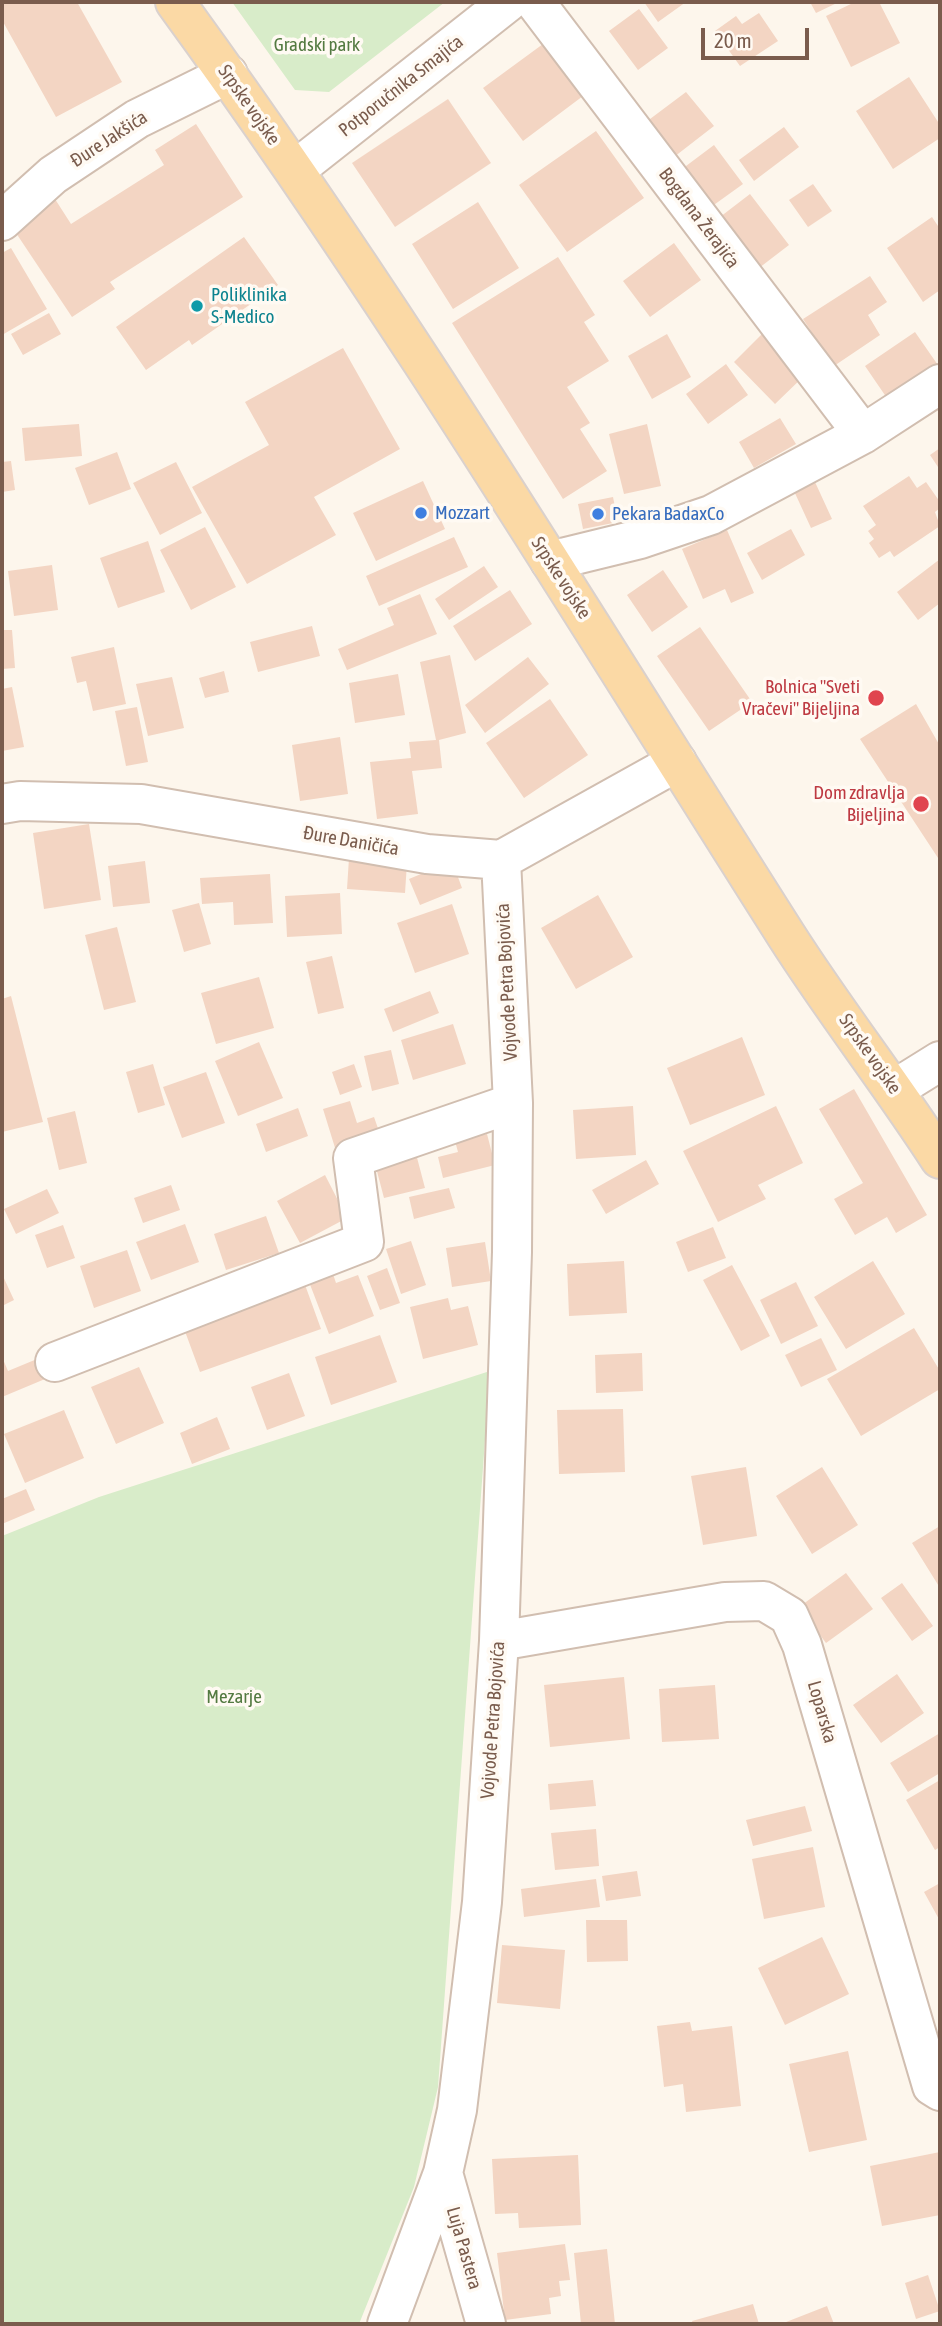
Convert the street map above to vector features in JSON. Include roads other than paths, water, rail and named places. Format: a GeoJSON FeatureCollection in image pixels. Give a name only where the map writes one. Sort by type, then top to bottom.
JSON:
{"type":"FeatureCollection","features":[{"type":"Feature","properties":{"kind":"main road","name":"Srpske vojske"},"geometry":{"type":"LineString","coordinates":[[175,2],[295,170],[550,561],[789,940],[895,1089],[940,1159]]}},
{"type":"Feature","properties":{"kind":"street","name":"Potporučnika Smajića"},"geometry":{"type":"LineString","coordinates":[[295,170],[508,2]]}},
{"type":"Feature","properties":{"kind":"street","name":"Bogdana Žerajića"},"geometry":{"type":"LineString","coordinates":[[535,2],[863,434]]}},
{"type":"Feature","properties":{"kind":"street","name":"Đure Jakšića"},"geometry":{"type":"LineString","coordinates":[[2,221],[53,175],[137,119],[228,74]]}},
{"type":"Feature","properties":{"kind":"street"},"geometry":{"type":"LineString","coordinates":[[550,561],[640,539],[711,515],[863,434],[940,384]]}},
{"type":"Feature","properties":{"kind":"street"},"geometry":{"type":"LineString","coordinates":[[501,860],[677,762]]}},
{"type":"Feature","properties":{"kind":"street","name":"Đure Daničića"},"geometry":{"type":"LineString","coordinates":[[2,804],[20,801],[141,804],[427,854],[501,860]]}},
{"type":"Feature","properties":{"kind":"street","name":"Vojvode Petra Bojovića"},"geometry":{"type":"LineString","coordinates":[[387,2324],[443,2173],[457,2110],[482,1902],[499,1641],[512,1252],[513,1103],[501,860]]}},
{"type":"Feature","properties":{"kind":"street"},"geometry":{"type":"LineString","coordinates":[[895,1089],[940,1061]]}},
{"type":"Feature","properties":{"kind":"street"},"geometry":{"type":"LineString","coordinates":[[55,1362],[364,1242],[353,1158],[513,1103]]}},
{"type":"Feature","properties":{"kind":"street","name":"Loparska"},"geometry":{"type":"LineString","coordinates":[[499,1641],[724,1602],[764,1601],[789,1616],[802,1645],[932,2086],[940,2091]]}},
{"type":"Feature","properties":{"kind":"street","name":"Luja Pastera"},"geometry":{"type":"LineString","coordinates":[[443,2173],[486,2324]]}},
{"type":"Feature","properties":{"kind":"place","name":"Poliklinika S-Medico"},"geometry":{"type":"Point","coordinates":[197,306]}},
{"type":"Feature","properties":{"kind":"place","name":"Mozzart"},"geometry":{"type":"Point","coordinates":[421,513]}},
{"type":"Feature","properties":{"kind":"place","name":"Pekara BadaxCo"},"geometry":{"type":"Point","coordinates":[598,514]}},
{"type":"Feature","properties":{"kind":"place","name":"Bolnica \"Sveti Vračevi\" Bijeljina"},"geometry":{"type":"Point","coordinates":[876,698]}},
{"type":"Feature","properties":{"kind":"place","name":"Dom zdravlja Bijeljina"},"geometry":{"type":"Point","coordinates":[921,804]}},
{"type":"Feature","properties":{"kind":"park label","name":"Gradski park"},"geometry":{"type":"Point","coordinates":[317,45]}},
{"type":"Feature","properties":{"kind":"park label","name":"Mezarje"},"geometry":{"type":"Point","coordinates":[234,1697]}}]}
